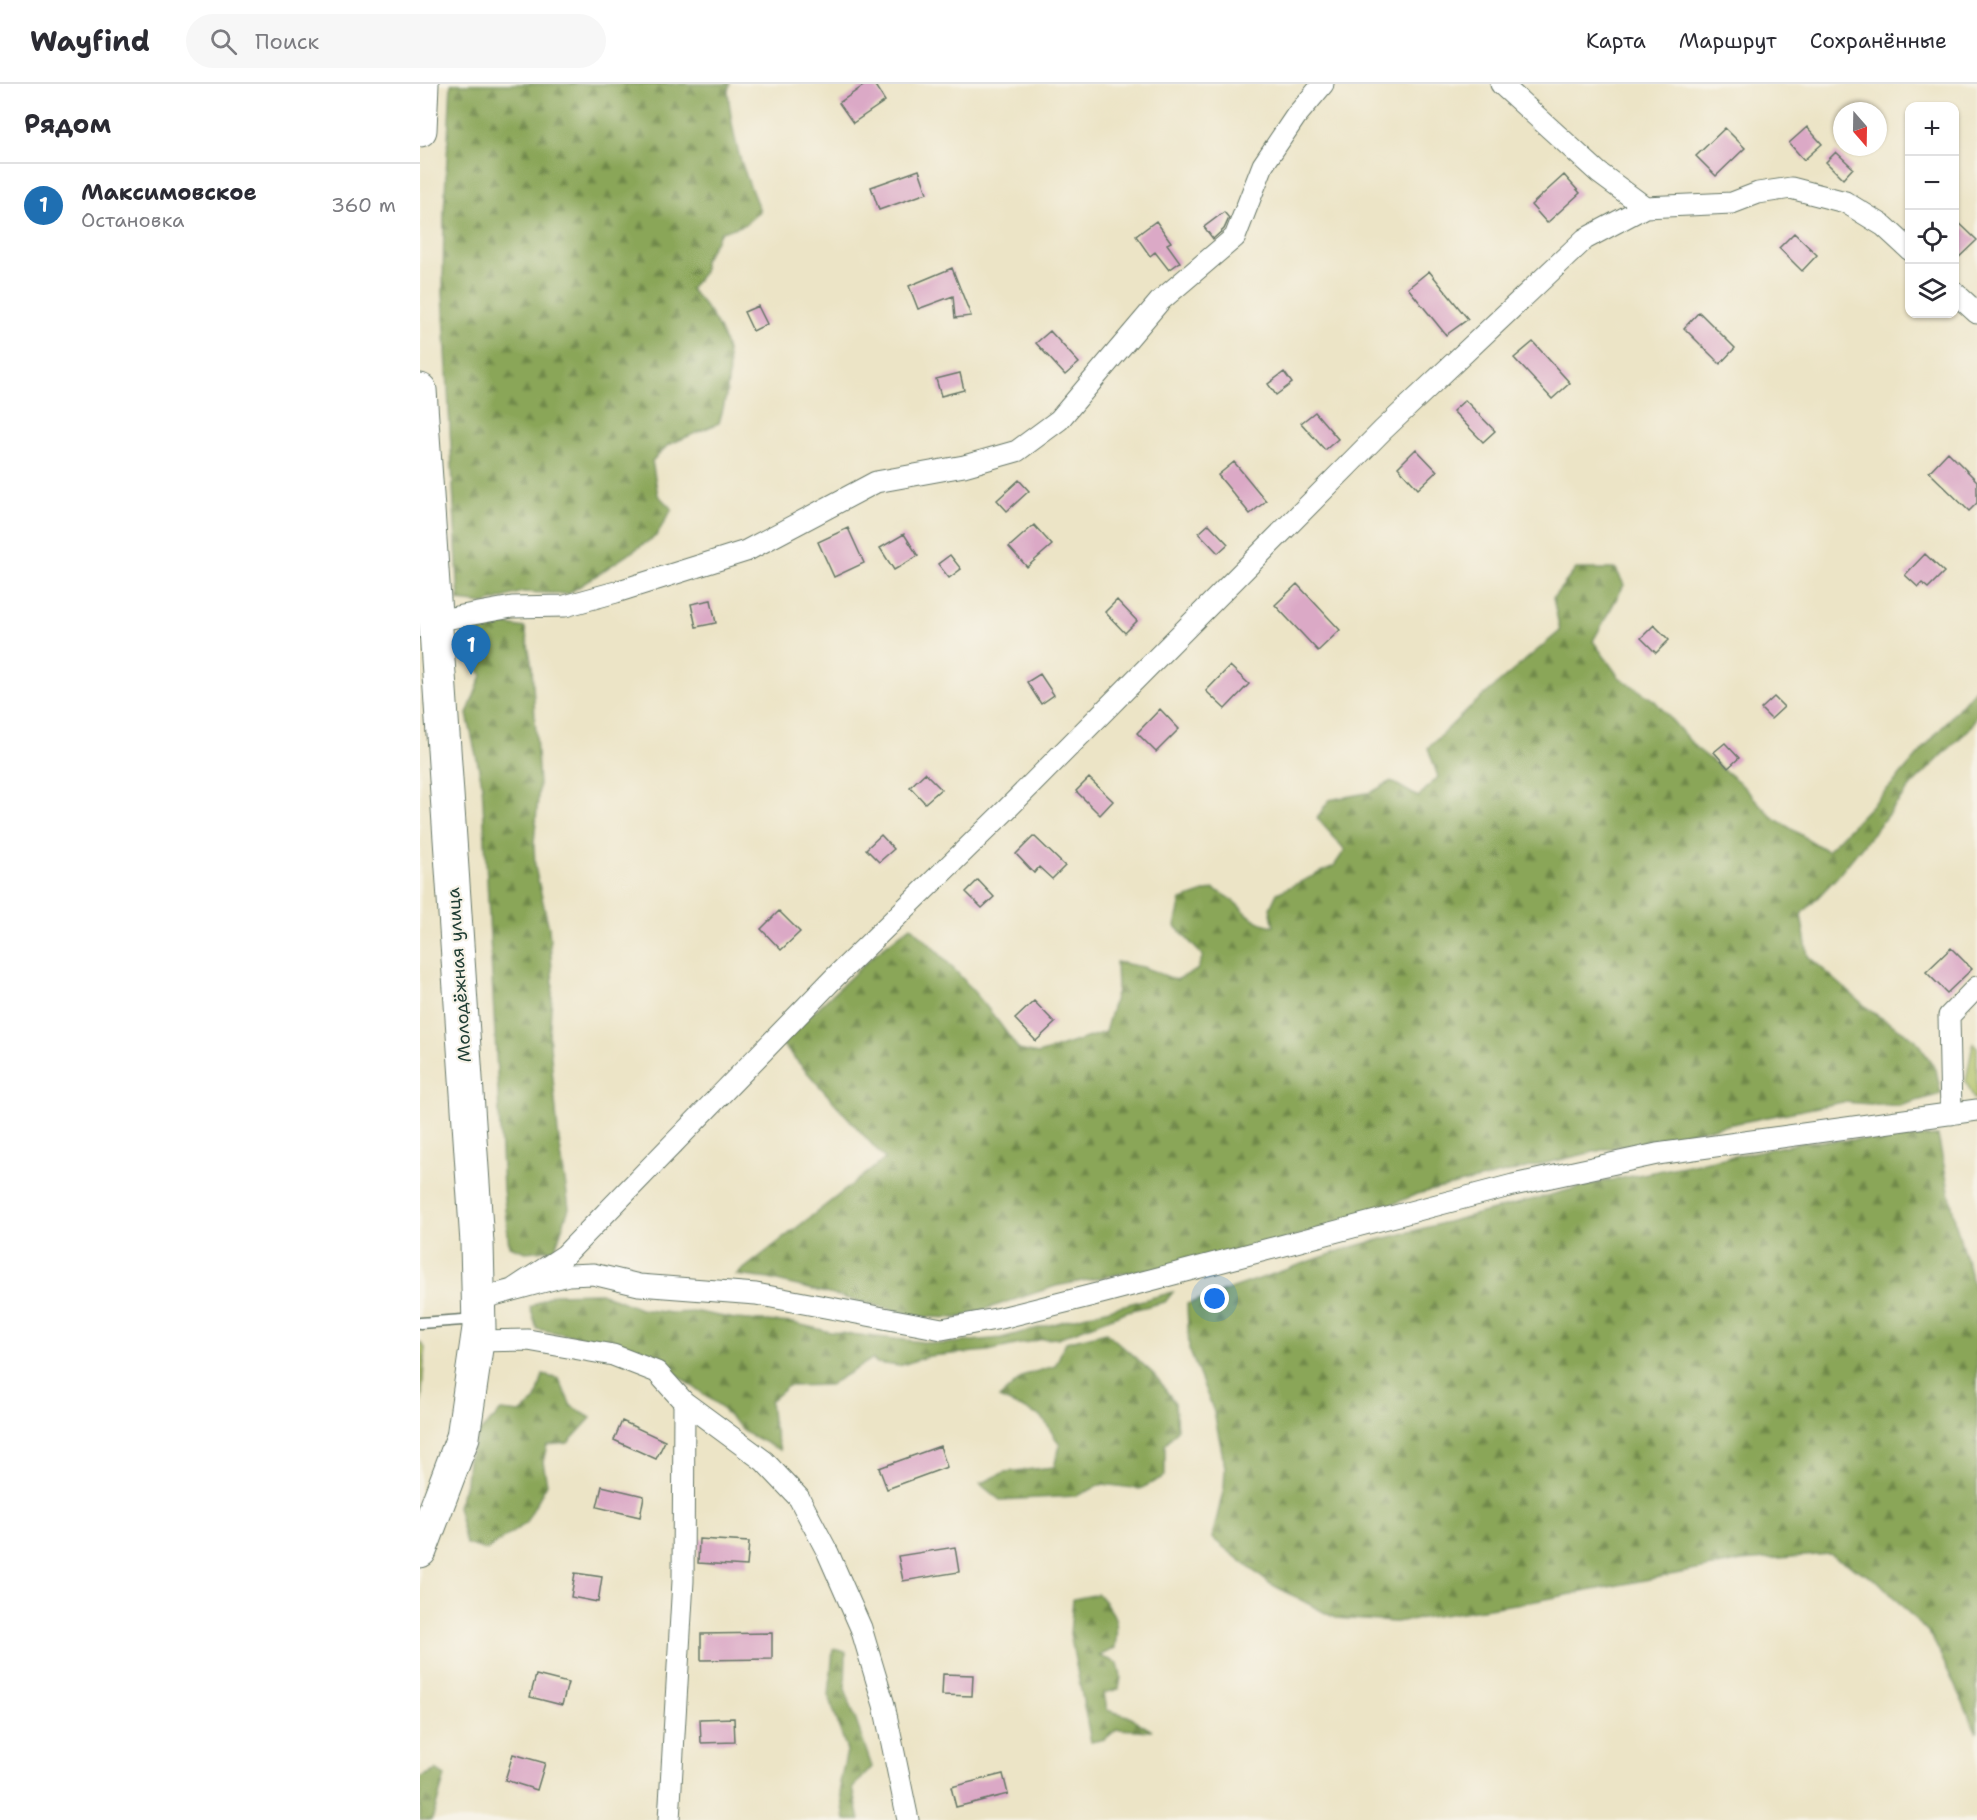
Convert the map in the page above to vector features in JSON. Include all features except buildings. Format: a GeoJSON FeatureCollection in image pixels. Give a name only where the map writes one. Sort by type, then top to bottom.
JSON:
{"type":"FeatureCollection","features":[{"type":"Feature","properties":{"kind":"main road"},"geometry":{"type":"LineString","coordinates":[[420,130],[422,84]]}},
{"type":"Feature","properties":{"kind":"main road","name":"Молодёжная улица"},"geometry":{"type":"LineString","coordinates":[[420,390],[476,1232],[478,1319],[463,1437],[420,1551]]}},
{"type":"Feature","properties":{"kind":"street"},"geometry":{"type":"LineString","coordinates":[[434,621],[512,607],[565,606],[616,592],[746,551],[876,482],[964,466],[1017,451],[1059,420],[1160,301],[1235,237],[1263,165],[1296,116],[1323,84]]}},
{"type":"Feature","properties":{"kind":"street"},"geometry":{"type":"LineString","coordinates":[[1501,84],[1599,173],[1646,207]]}},
{"type":"Feature","properties":{"kind":"street"},"geometry":{"type":"LineString","coordinates":[[908,1820],[884,1705],[861,1628],[828,1553],[798,1498],[764,1461],[684,1402],[657,1372],[613,1355],[528,1340],[478,1319],[512,1290],[565,1255],[835,977],[1006,810],[1383,430],[1585,238],[1646,207],[1732,203],[1758,193],[1791,188],[1845,202],[1884,226],[1905,245]]}},
{"type":"Feature","properties":{"kind":"street"},"geometry":{"type":"LineString","coordinates":[[1959,297],[1977,313]]}},
{"type":"Feature","properties":{"kind":"street"},"geometry":{"type":"LineString","coordinates":[[1952,1114],[1949,1016],[1977,987]]}},
{"type":"Feature","properties":{"kind":"street"},"geometry":{"type":"LineString","coordinates":[[512,1290],[568,1275],[593,1274],[639,1285],[756,1294],[942,1329],[1001,1318],[1090,1296],[1513,1185],[1657,1154],[1977,1110]]}},
{"type":"Feature","properties":{"kind":"street"},"geometry":{"type":"LineString","coordinates":[[669,1820],[683,1581],[684,1402]]}},
{"type":"Feature","properties":{"kind":"lane"},"geometry":{"type":"LineString","coordinates":[[420,1323],[478,1319]]}},
{"type":"Feature","properties":{"kind":"green space"},"geometry":{"type":"Polygon","coordinates":[[[451,84],[730,84],[728,90],[735,138],[760,211],[744,225],[721,232],[704,260],[704,272],[690,289],[715,320],[727,351],[728,384],[719,423],[668,445],[652,461],[658,495],[672,509],[656,536],[568,594],[522,592],[484,604],[459,601],[443,293],[444,213],[451,84]]]}},
{"type":"Feature","properties":{"kind":"green space"},"geometry":{"type":"Polygon","coordinates":[[[1576,569],[1616,569],[1624,585],[1593,641],[1619,677],[1655,701],[1696,748],[1739,782],[1772,817],[1827,851],[1897,779],[1977,687],[1977,716],[1970,728],[1912,785],[1837,877],[1801,915],[1808,956],[1872,1012],[1915,1039],[1936,1069],[1941,1094],[1899,1106],[1843,1102],[1606,1149],[1417,1194],[1358,1219],[1203,1263],[1130,1272],[1056,1286],[958,1318],[922,1317],[769,1279],[736,1275],[885,1159],[781,1043],[876,953],[911,926],[968,985],[1019,1050],[1038,1054],[1105,1032],[1117,990],[1116,962],[1143,967],[1176,980],[1197,970],[1203,956],[1175,926],[1181,900],[1213,889],[1230,899],[1255,920],[1274,926],[1270,908],[1277,893],[1334,866],[1345,850],[1317,818],[1329,800],[1372,792],[1391,781],[1418,797],[1438,777],[1428,748],[1469,708],[1560,631],[1553,598],[1576,569]]]}},
{"type":"Feature","properties":{"kind":"green space"},"geometry":{"type":"Polygon","coordinates":[[[496,623],[525,628],[532,667],[539,786],[534,844],[535,867],[549,928],[553,984],[549,1035],[558,1133],[569,1208],[555,1249],[526,1252],[509,1246],[503,1189],[482,783],[467,714],[482,675],[463,651],[466,632],[496,623]]]}},
{"type":"Feature","properties":{"kind":"green space"},"geometry":{"type":"Polygon","coordinates":[[[1973,1043],[1977,1047],[1977,1098],[1974,1099],[1966,1081],[1973,1043]]]}},
{"type":"Feature","properties":{"kind":"green space"},"geometry":{"type":"Polygon","coordinates":[[[1938,1136],[1956,1225],[1977,1297],[1977,1733],[1932,1637],[1878,1581],[1829,1554],[1743,1561],[1536,1601],[1395,1622],[1335,1618],[1269,1583],[1212,1538],[1224,1488],[1225,1467],[1214,1412],[1189,1349],[1187,1304],[1348,1248],[1592,1184],[1805,1142],[1938,1136]]]}},
{"type":"Feature","properties":{"kind":"green space"},"geometry":{"type":"Polygon","coordinates":[[[1173,1292],[1165,1302],[1128,1311],[1058,1338],[988,1351],[929,1356],[899,1366],[877,1363],[872,1359],[829,1385],[788,1386],[770,1401],[772,1420],[780,1450],[746,1433],[717,1404],[658,1361],[590,1339],[537,1329],[530,1307],[553,1294],[601,1293],[640,1309],[671,1313],[698,1312],[735,1319],[793,1323],[831,1332],[942,1344],[1001,1338],[1173,1292]]]}},
{"type":"Feature","properties":{"kind":"green space"},"geometry":{"type":"Polygon","coordinates":[[[1106,1332],[1155,1375],[1175,1403],[1177,1430],[1165,1445],[1165,1476],[1140,1489],[1103,1484],[1076,1496],[1000,1500],[980,1484],[1005,1472],[1054,1467],[1060,1445],[1042,1417],[999,1398],[1025,1375],[1055,1366],[1066,1342],[1106,1332]]]}},
{"type":"Feature","properties":{"kind":"green space"},"geometry":{"type":"Polygon","coordinates":[[[420,1342],[425,1348],[420,1424],[420,1342]]]}},
{"type":"Feature","properties":{"kind":"green space"},"geometry":{"type":"Polygon","coordinates":[[[543,1375],[559,1379],[571,1406],[591,1418],[568,1443],[547,1445],[543,1462],[547,1484],[525,1524],[486,1550],[466,1544],[457,1506],[466,1482],[468,1460],[479,1433],[501,1411],[520,1413],[536,1400],[543,1375]]]}},
{"type":"Feature","properties":{"kind":"green space"},"geometry":{"type":"Polygon","coordinates":[[[1098,1594],[1113,1613],[1117,1631],[1115,1648],[1099,1656],[1118,1663],[1121,1677],[1119,1689],[1104,1693],[1107,1710],[1128,1716],[1152,1731],[1117,1729],[1105,1739],[1091,1742],[1070,1634],[1073,1599],[1098,1594]]]}},
{"type":"Feature","properties":{"kind":"green space"},"geometry":{"type":"Polygon","coordinates":[[[833,1649],[846,1652],[845,1689],[872,1767],[853,1788],[860,1820],[845,1820],[840,1782],[847,1751],[829,1696],[833,1649]]]}},
{"type":"Feature","properties":{"kind":"green space"},"geometry":{"type":"Polygon","coordinates":[[[436,1770],[445,1776],[432,1820],[420,1820],[420,1778],[436,1770]]]}},
{"type":"Feature","properties":{"kind":"place","name":"Максимовское"},"geometry":{"type":"Point","coordinates":[471,675]}}]}
